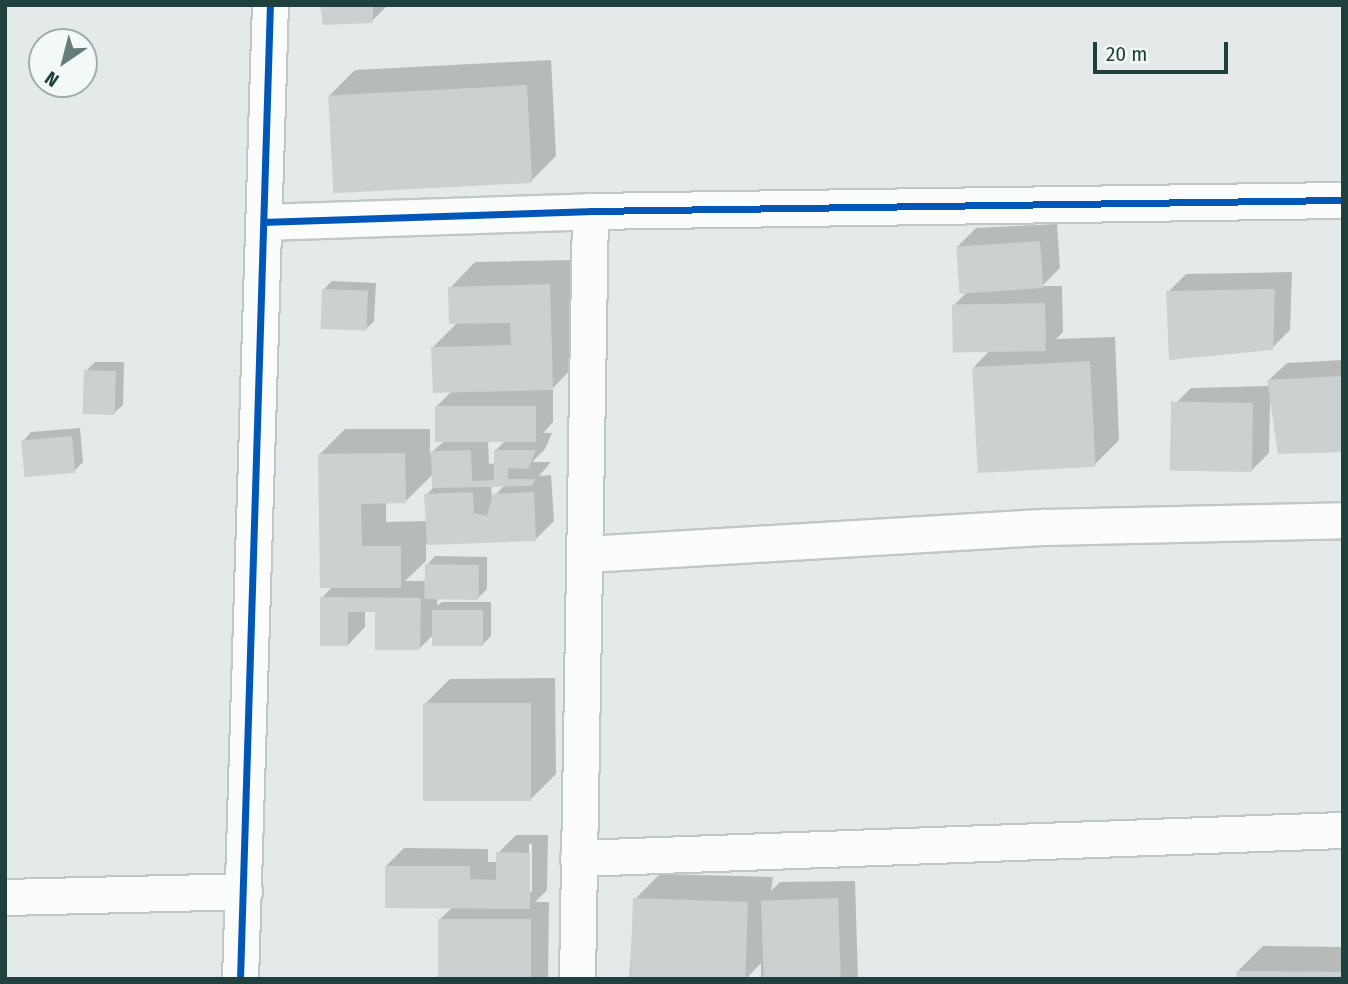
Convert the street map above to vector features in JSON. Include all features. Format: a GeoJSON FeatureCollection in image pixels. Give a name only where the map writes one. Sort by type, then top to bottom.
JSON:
{"type":"FeatureCollection","features":[{"type":"Feature","properties":{"kind":"street"},"geometry":{"type":"LineString","coordinates":[[240,979],[270,5]]}},
{"type":"Feature","properties":{"kind":"street"},"geometry":{"type":"LineString","coordinates":[[265,222],[590,211],[1343,200]]}},
{"type":"Feature","properties":{"kind":"street"},"geometry":{"type":"LineString","coordinates":[[577,979],[587,554],[590,211]]}},
{"type":"Feature","properties":{"kind":"street"},"geometry":{"type":"LineString","coordinates":[[587,554],[1045,527],[1343,520]]}},
{"type":"Feature","properties":{"kind":"street"},"geometry":{"type":"LineString","coordinates":[[578,858],[1343,830]]}},
{"type":"Feature","properties":{"kind":"street"},"geometry":{"type":"LineString","coordinates":[[5,897],[244,891]]}},
{"type":"Feature","properties":{"kind":"building"},"geometry":{"type":"Polygon","coordinates":[[[320,5],[373,5],[373,23],[323,25],[320,5]]]}},
{"type":"Feature","properties":{"kind":"building"},"geometry":{"type":"Polygon","coordinates":[[[527,85],[532,183],[333,193],[328,95],[527,85]]]}},
{"type":"Feature","properties":{"kind":"building"},"geometry":{"type":"Polygon","coordinates":[[[1040,241],[1043,288],[959,294],[956,247],[1040,241]]]}},
{"type":"Feature","properties":{"kind":"building"},"geometry":{"type":"Polygon","coordinates":[[[550,284],[553,390],[433,393],[431,347],[511,345],[510,323],[449,324],[448,287],[550,284]]]}},
{"type":"Feature","properties":{"kind":"building"},"geometry":{"type":"Polygon","coordinates":[[[322,289],[368,291],[367,331],[321,329],[322,289]]]}},
{"type":"Feature","properties":{"kind":"building"},"geometry":{"type":"Polygon","coordinates":[[[1275,289],[1273,350],[1169,360],[1166,291],[1275,289]]]}},
{"type":"Feature","properties":{"kind":"building"},"geometry":{"type":"Polygon","coordinates":[[[1045,303],[1046,351],[953,353],[952,305],[1045,303]]]}},
{"type":"Feature","properties":{"kind":"building"},"geometry":{"type":"Polygon","coordinates":[[[1090,361],[1096,467],[978,473],[972,367],[1090,361]]]}},
{"type":"Feature","properties":{"kind":"building"},"geometry":{"type":"Polygon","coordinates":[[[84,370],[116,371],[114,415],[82,414],[84,370]]]}},
{"type":"Feature","properties":{"kind":"building"},"geometry":{"type":"Polygon","coordinates":[[[1343,376],[1343,452],[1278,454],[1267,380],[1343,376]]]}},
{"type":"Feature","properties":{"kind":"building"},"geometry":{"type":"Polygon","coordinates":[[[1171,402],[1253,403],[1252,472],[1170,471],[1171,402]]]}},
{"type":"Feature","properties":{"kind":"building"},"geometry":{"type":"Polygon","coordinates":[[[435,406],[536,406],[536,442],[435,442],[435,406]]]}},
{"type":"Feature","properties":{"kind":"building"},"geometry":{"type":"Polygon","coordinates":[[[72,436],[75,473],[24,477],[21,440],[72,436]]]}},
{"type":"Feature","properties":{"kind":"building"},"geometry":{"type":"Polygon","coordinates":[[[471,450],[472,481],[494,480],[494,450],[536,450],[528,469],[508,468],[508,479],[535,479],[532,486],[432,488],[431,451],[471,450]]]}},
{"type":"Feature","properties":{"kind":"building"},"geometry":{"type":"Polygon","coordinates":[[[405,453],[406,503],[361,504],[362,546],[401,546],[401,588],[320,588],[318,454],[405,453]]]}},
{"type":"Feature","properties":{"kind":"building"},"geometry":{"type":"Polygon","coordinates":[[[473,492],[474,513],[487,516],[493,494],[534,492],[536,541],[427,545],[424,494],[473,492]]]}},
{"type":"Feature","properties":{"kind":"building"},"geometry":{"type":"Polygon","coordinates":[[[425,564],[479,565],[478,600],[424,599],[425,564]]]}},
{"type":"Feature","properties":{"kind":"building"},"geometry":{"type":"Polygon","coordinates":[[[320,597],[421,598],[420,650],[375,650],[375,612],[348,612],[348,646],[320,646],[320,597]]]}},
{"type":"Feature","properties":{"kind":"building"},"geometry":{"type":"Polygon","coordinates":[[[432,610],[483,610],[483,646],[432,646],[432,610]]]}},
{"type":"Feature","properties":{"kind":"building"},"geometry":{"type":"Polygon","coordinates":[[[423,703],[531,703],[531,801],[423,801],[423,703]]]}},
{"type":"Feature","properties":{"kind":"building"},"geometry":{"type":"Polygon","coordinates":[[[496,852],[530,853],[530,909],[385,908],[385,866],[470,866],[470,879],[496,880],[496,852]]]}},
{"type":"Feature","properties":{"kind":"building"},"geometry":{"type":"Polygon","coordinates":[[[633,898],[748,902],[745,979],[630,979],[633,898]]]}},
{"type":"Feature","properties":{"kind":"building"},"geometry":{"type":"Polygon","coordinates":[[[838,898],[841,979],[764,979],[761,901],[838,898]]]}},
{"type":"Feature","properties":{"kind":"building"},"geometry":{"type":"Polygon","coordinates":[[[438,919],[531,919],[531,979],[438,979],[438,919]]]}},
{"type":"Feature","properties":{"kind":"building"},"geometry":{"type":"Polygon","coordinates":[[[1236,971],[1343,972],[1343,979],[1238,979],[1236,971]]]}},
{"type":"Feature","properties":{"kind":"cycle path"},"geometry":{"type":"LineString","coordinates":[[240,979],[270,5]]}},
{"type":"Feature","properties":{"kind":"cycle path"},"geometry":{"type":"LineString","coordinates":[[265,222],[590,211],[1343,200]]}}]}
